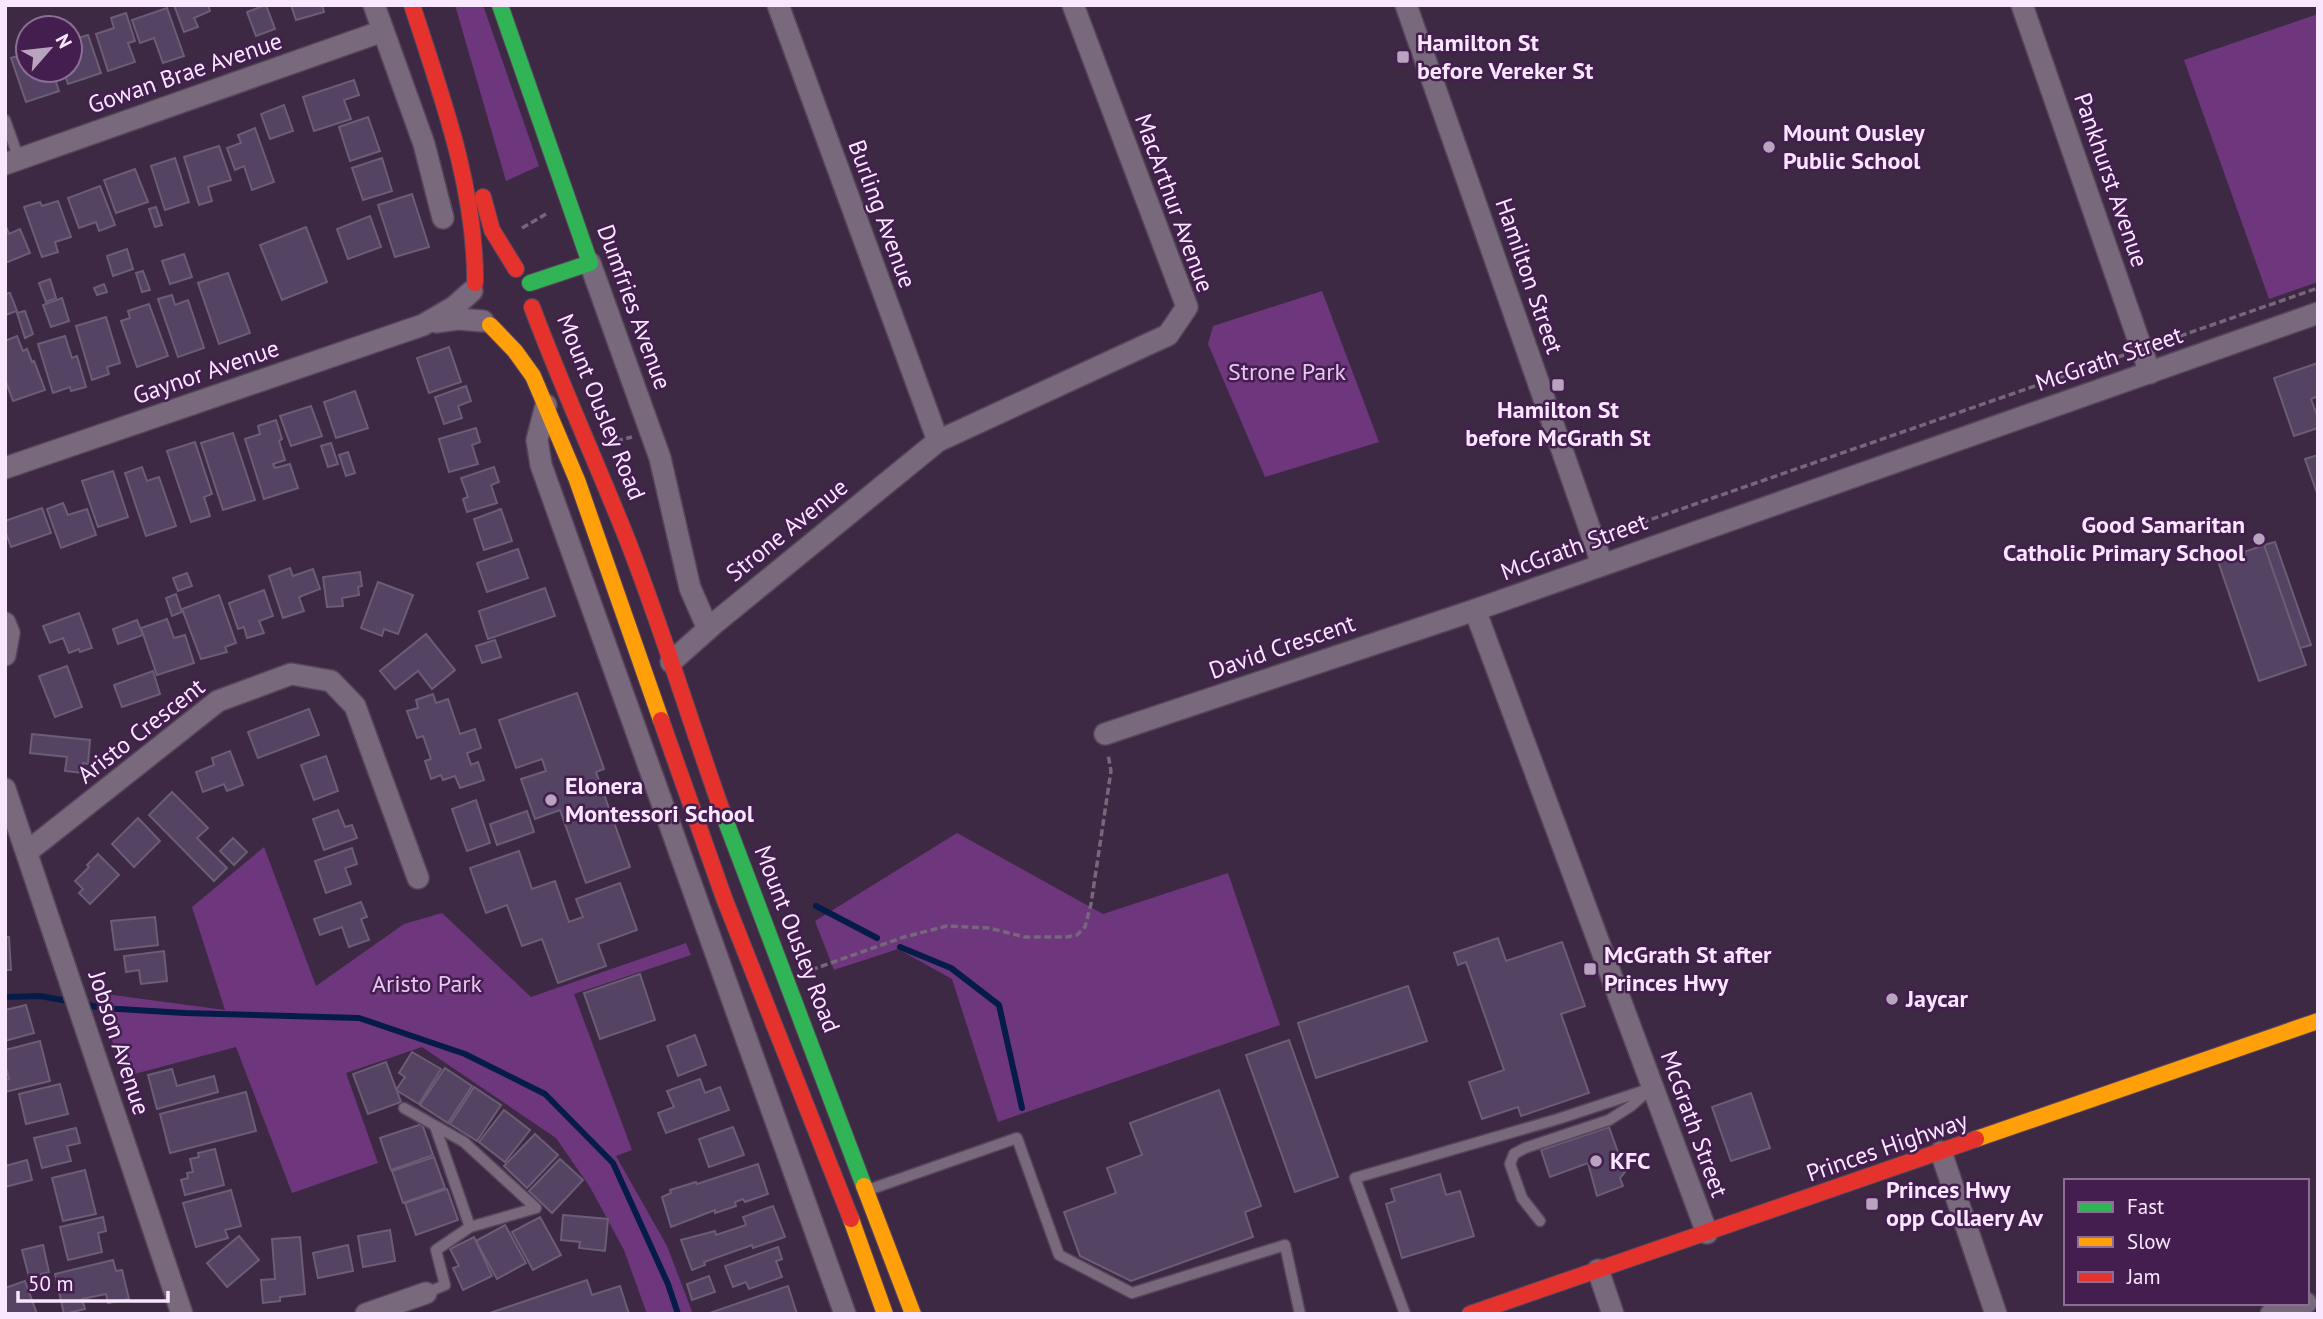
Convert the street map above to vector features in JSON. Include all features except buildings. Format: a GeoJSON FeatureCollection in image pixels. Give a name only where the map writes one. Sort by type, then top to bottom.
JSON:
{"type":"FeatureCollection","features":[{"type":"Feature","properties":{"kind":"main road"},"geometry":{"type":"LineString","coordinates":[[412,5],[447,114],[461,174],[474,250],[482,278],[474,308],[486,323],[507,328],[523,318],[533,291],[524,275],[506,266],[482,278]]}},
{"type":"Feature","properties":{"kind":"main road","name":"Dumfries Avenue"},"geometry":{"type":"LineString","coordinates":[[500,5],[590,263]]}},
{"type":"Feature","properties":{"kind":"main road"},"geometry":{"type":"LineString","coordinates":[[470,137],[492,230],[516,269]]}},
{"type":"Feature","properties":{"kind":"main road"},"geometry":{"type":"LineString","coordinates":[[530,283],[590,263]]}},
{"type":"Feature","properties":{"kind":"main road","name":"Mount Ousley Road"},"geometry":{"type":"LineString","coordinates":[[523,318],[553,364],[597,461],[671,662],[734,848],[913,1314]]}},
{"type":"Feature","properties":{"kind":"main road","name":"Mount Ousley Road"},"geometry":{"type":"LineString","coordinates":[[486,323],[525,363],[546,405],[582,493],[724,898],[847,1209],[885,1314]]}},
{"type":"Feature","properties":{"kind":"main road","name":"Princes Highway"},"geometry":{"type":"LineString","coordinates":[[1470,1314],[2318,1021]]}},
{"type":"Feature","properties":{"kind":"street"},"geometry":{"type":"LineString","coordinates":[[374,5],[424,144],[443,218]]}},
{"type":"Feature","properties":{"kind":"street","name":"Burling Avenue"},"geometry":{"type":"LineString","coordinates":[[778,5],[938,441]]}},
{"type":"Feature","properties":{"kind":"street","name":"MacArthur Avenue"},"geometry":{"type":"LineString","coordinates":[[938,441],[1168,335],[1187,307],[1073,5]]}},
{"type":"Feature","properties":{"kind":"street","name":"Hamilton Street"},"geometry":{"type":"LineString","coordinates":[[1406,5],[1602,564]]}},
{"type":"Feature","properties":{"kind":"street","name":"Pankhurst Avenue"},"geometry":{"type":"LineString","coordinates":[[2022,5],[2150,373]]}},
{"type":"Feature","properties":{"kind":"street","name":"Gowan Brae Avenue"},"geometry":{"type":"LineString","coordinates":[[12,161],[383,31]]}},
{"type":"Feature","properties":{"kind":"street","name":"Dumfries Avenue"},"geometry":{"type":"LineString","coordinates":[[590,263],[660,457],[690,588],[708,629]]}},
{"type":"Feature","properties":{"kind":"street","name":"Gaynor Avenue"},"geometry":{"type":"LineString","coordinates":[[424,325],[454,307],[482,278]]}},
{"type":"Feature","properties":{"kind":"street","name":"McGrath Street"},"geometry":{"type":"LineString","coordinates":[[1707,1233],[1475,610],[2318,313]]}},
{"type":"Feature","properties":{"kind":"street","name":"Gaynor Avenue"},"geometry":{"type":"LineString","coordinates":[[5,468],[424,325],[458,319],[486,323]]}},
{"type":"Feature","properties":{"kind":"street","name":"Mount Ousley Road"},"geometry":{"type":"LineString","coordinates":[[546,405],[537,440],[541,465],[845,1314]]}},
{"type":"Feature","properties":{"kind":"street","name":"Strone Avenue"},"geometry":{"type":"LineString","coordinates":[[671,662],[938,441]]}},
{"type":"Feature","properties":{"kind":"street","name":"David Crescent"},"geometry":{"type":"LineString","coordinates":[[1105,734],[1475,610]]}},
{"type":"Feature","properties":{"kind":"street"},"geometry":{"type":"LineString","coordinates":[[5,623],[9,633],[5,655]]}},
{"type":"Feature","properties":{"kind":"street","name":"Aristo Crescent"},"geometry":{"type":"LineString","coordinates":[[27,852],[218,701],[291,674],[331,681],[355,706],[418,878]]}},
{"type":"Feature","properties":{"kind":"street","name":"Jobson Avenue"},"geometry":{"type":"LineString","coordinates":[[5,789],[182,1314]]}},
{"type":"Feature","properties":{"kind":"street"},"geometry":{"type":"LineString","coordinates":[[1941,1152],[1996,1314]]}},
{"type":"Feature","properties":{"kind":"street"},"geometry":{"type":"LineString","coordinates":[[801,1191],[825,1205],[847,1209]]}},
{"type":"Feature","properties":{"kind":"street"},"geometry":{"type":"LineString","coordinates":[[1598,1270],[1613,1314]]}},
{"type":"Feature","properties":{"kind":"street"},"geometry":{"type":"LineString","coordinates":[[366,1314],[426,1293]]}},
{"type":"Feature","properties":{"kind":"street"},"geometry":{"type":"LineString","coordinates":[[2272,1314],[2301,1305]]}},
{"type":"Feature","properties":{"kind":"lane"},"geometry":{"type":"LineString","coordinates":[[5,120],[12,161]]}},
{"type":"Feature","properties":{"kind":"lane"},"geometry":{"type":"LineString","coordinates":[[1541,1221],[1522,1198],[1510,1164],[1514,1154],[1609,1120],[1652,1088]]}},
{"type":"Feature","properties":{"kind":"lane"},"geometry":{"type":"LineString","coordinates":[[1405,1314],[1355,1178],[1558,1119],[1652,1088]]}},
{"type":"Feature","properties":{"kind":"lane"},"geometry":{"type":"LineString","coordinates":[[404,1108],[464,1142],[536,1208],[470,1227],[436,1250],[445,1285],[426,1293]]}},
{"type":"Feature","properties":{"kind":"lane"},"geometry":{"type":"LineString","coordinates":[[435,1126],[470,1227]]}},
{"type":"Feature","properties":{"kind":"lane"},"geometry":{"type":"LineString","coordinates":[[866,1191],[1017,1138],[1059,1255],[1132,1293],[1285,1245],[1300,1314]]}},
{"type":"Feature","properties":{"kind":"path"},"geometry":{"type":"LineString","coordinates":[[520,229],[554,212]]}},
{"type":"Feature","properties":{"kind":"path"},"geometry":{"type":"LineString","coordinates":[[2155,344],[2318,288]]}},
{"type":"Feature","properties":{"kind":"path"},"geometry":{"type":"LineString","coordinates":[[1610,534],[2125,355]]}},
{"type":"Feature","properties":{"kind":"path"},"geometry":{"type":"LineString","coordinates":[[784,981],[904,937],[947,926],[989,928],[1025,937],[1067,937],[1077,934],[1085,927],[1091,904],[1111,771],[1105,734]]}},
{"type":"Feature","properties":{"kind":"green space"},"geometry":{"type":"Polygon","coordinates":[[[455,5],[483,5],[539,166],[506,181],[455,5]]]}},
{"type":"Feature","properties":{"kind":"green space"},"geometry":{"type":"Polygon","coordinates":[[[2318,14],[2318,282],[2269,299],[2184,60],[2318,14]]]}},
{"type":"Feature","properties":{"kind":"green space","name":"Strone Park"},"geometry":{"type":"Polygon","coordinates":[[[1322,291],[1379,442],[1265,477],[1208,344],[1213,326],[1322,291]]]}},
{"type":"Feature","properties":{"kind":"green space"},"geometry":{"type":"Polygon","coordinates":[[[957,833],[1103,914],[1228,873],[1280,1025],[998,1122],[952,979],[898,949],[834,970],[815,921],[957,833]]]}},
{"type":"Feature","properties":{"kind":"green space","name":"Aristo Park"},"geometry":{"type":"Polygon","coordinates":[[[264,847],[316,986],[404,924],[442,913],[531,997],[686,943],[691,955],[574,994],[632,1150],[616,1156],[667,1246],[693,1314],[647,1314],[624,1250],[590,1187],[556,1138],[422,1047],[346,1073],[378,1163],[292,1193],[236,1047],[123,1077],[98,993],[225,1010],[192,907],[264,847]]]}},
{"type":"Feature","properties":{"kind":"waterway"},"geometry":{"type":"LineString","coordinates":[[816,906],[877,938]]}},
{"type":"Feature","properties":{"kind":"waterway"},"geometry":{"type":"LineString","coordinates":[[900,947],[951,968],[999,1005],[1022,1108]]}},
{"type":"Feature","properties":{"kind":"waterway"},"geometry":{"type":"LineString","coordinates":[[5,997],[40,996],[73,1002]]}},
{"type":"Feature","properties":{"kind":"waterway"},"geometry":{"type":"LineString","coordinates":[[83,1004],[102,1008],[185,1013],[359,1018],[465,1054],[545,1094],[613,1163],[668,1284],[678,1314]]}},
{"type":"Feature","properties":{"kind":"traffic: fast"},"geometry":{"type":"LineString","coordinates":[[500,5],[590,263],[530,283]]}},
{"type":"Feature","properties":{"kind":"traffic: fast"},"geometry":{"type":"LineString","coordinates":[[722,811],[864,1186]]}},
{"type":"Feature","properties":{"kind":"traffic: slow"},"geometry":{"type":"LineString","coordinates":[[490,325],[515,351],[533,376],[577,480],[661,720]]}},
{"type":"Feature","properties":{"kind":"traffic: slow"},"geometry":{"type":"LineString","coordinates":[[1976,1139],[2318,1021]]}},
{"type":"Feature","properties":{"kind":"traffic: slow"},"geometry":{"type":"LineString","coordinates":[[864,1186],[913,1314]]}},
{"type":"Feature","properties":{"kind":"traffic: slow"},"geometry":{"type":"LineString","coordinates":[[851,1219],[885,1314]]}},
{"type":"Feature","properties":{"kind":"traffic: jam"},"geometry":{"type":"LineString","coordinates":[[412,5],[445,107],[463,177],[474,247],[475,283]]}},
{"type":"Feature","properties":{"kind":"traffic: jam"},"geometry":{"type":"LineString","coordinates":[[483,197],[492,230],[516,269]]}},
{"type":"Feature","properties":{"kind":"traffic: jam"},"geometry":{"type":"LineString","coordinates":[[532,307],[640,573],[722,811]]}},
{"type":"Feature","properties":{"kind":"traffic: jam"},"geometry":{"type":"LineString","coordinates":[[661,720],[724,898],[851,1219]]}},
{"type":"Feature","properties":{"kind":"traffic: jam"},"geometry":{"type":"LineString","coordinates":[[1470,1314],[1976,1139]]}},
{"type":"Feature","properties":{"kind":"place","name":"Hamilton St before Vereker St"},"geometry":{"type":"Point","coordinates":[1403,57]}},
{"type":"Feature","properties":{"kind":"place","name":"Mount Ousley Public School"},"geometry":{"type":"Point","coordinates":[1769,147]}},
{"type":"Feature","properties":{"kind":"place","name":"Hamilton St before McGrath St"},"geometry":{"type":"Point","coordinates":[1558,385]}},
{"type":"Feature","properties":{"kind":"place","name":"Good Samaritan Catholic Primary School"},"geometry":{"type":"Point","coordinates":[2259,539]}},
{"type":"Feature","properties":{"kind":"place","name":"Elonera Montessori School"},"geometry":{"type":"Point","coordinates":[551,800]}},
{"type":"Feature","properties":{"kind":"place","name":"McGrath St after Princes Hwy"},"geometry":{"type":"Point","coordinates":[1590,969]}},
{"type":"Feature","properties":{"kind":"place","name":"Jaycar"},"geometry":{"type":"Point","coordinates":[1892,999]}},
{"type":"Feature","properties":{"kind":"place","name":"KFC"},"geometry":{"type":"Point","coordinates":[1596,1161]}},
{"type":"Feature","properties":{"kind":"place","name":"Princes Hwy opp Collaery Av"},"geometry":{"type":"Point","coordinates":[1872,1204]}}]}
